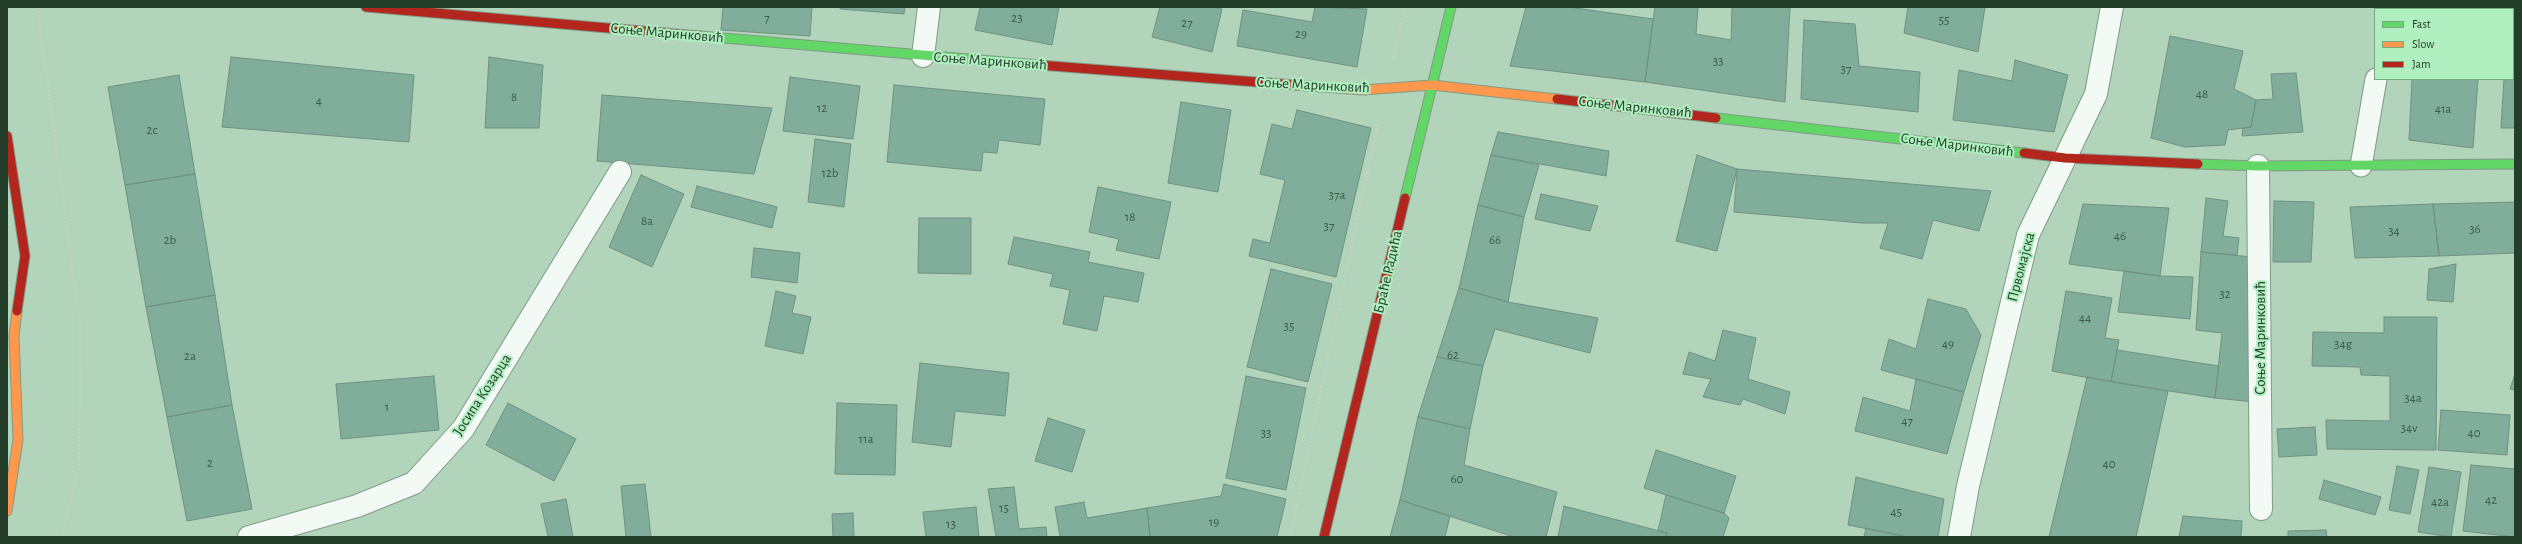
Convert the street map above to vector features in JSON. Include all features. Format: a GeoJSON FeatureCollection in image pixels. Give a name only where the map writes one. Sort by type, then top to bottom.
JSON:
{"type":"FeatureCollection","features":[{"type":"Feature","properties":{"kind":"street","name":"Соње Маринковић"},"geometry":{"type":"LineString","coordinates":[[366,7],[923,56],[1363,90],[1432,85],[2065,158],[2258,166],[2515,164]]}},
{"type":"Feature","properties":{"kind":"street"},"geometry":{"type":"LineString","coordinates":[[923,56],[930,7]]}},
{"type":"Feature","properties":{"kind":"street","name":"Браће Радића"},"geometry":{"type":"LineString","coordinates":[[1324,537],[1451,7]]}},
{"type":"Feature","properties":{"kind":"street","name":"Првомајска"},"geometry":{"type":"LineString","coordinates":[[1959,537],[1968,486],[2028,235],[2096,94],[2112,7]]}},
{"type":"Feature","properties":{"kind":"street"},"geometry":{"type":"LineString","coordinates":[[7,136],[25,256],[14,336],[18,440],[7,511]]}},
{"type":"Feature","properties":{"kind":"street","name":"Соње Маринковић"},"geometry":{"type":"LineString","coordinates":[[2258,166],[2261,509]]}},
{"type":"Feature","properties":{"kind":"street","name":"Јосипа Козарца"},"geometry":{"type":"LineString","coordinates":[[249,537],[357,506],[414,483],[463,429],[620,172]]}},
{"type":"Feature","properties":{"kind":"street"},"geometry":{"type":"LineString","coordinates":[[7,317],[14,336]]}},
{"type":"Feature","properties":{"kind":"lane"},"geometry":{"type":"LineString","coordinates":[[2361,166],[2376,80]]}},
{"type":"Feature","properties":{"kind":"path"},"geometry":{"type":"LineString","coordinates":[[37,7],[80,324],[79,465],[62,537]]}},
{"type":"Feature","properties":{"kind":"path"},"geometry":{"type":"LineString","coordinates":[[1290,537],[1386,88],[1405,7]]}},
{"type":"Feature","properties":{"kind":"building"},"geometry":{"type":"Polygon","coordinates":[[[723,7],[812,7],[810,36],[721,30],[723,7]]]}},
{"type":"Feature","properties":{"kind":"building"},"geometry":{"type":"Polygon","coordinates":[[[840,7],[905,7],[904,14],[840,9],[840,7]]]}},
{"type":"Feature","properties":{"kind":"building"},"geometry":{"type":"Polygon","coordinates":[[[980,7],[1059,7],[1052,45],[975,30],[980,7]]]}},
{"type":"Feature","properties":{"kind":"building"},"geometry":{"type":"Polygon","coordinates":[[[1160,7],[1213,7],[1222,9],[1212,52],[1152,37],[1160,7]]]}},
{"type":"Feature","properties":{"kind":"building"},"geometry":{"type":"Polygon","coordinates":[[[1315,7],[1367,9],[1357,67],[1237,46],[1243,10],[1312,22],[1315,7]]]}},
{"type":"Feature","properties":{"kind":"building"},"geometry":{"type":"Polygon","coordinates":[[[1526,7],[1568,7],[1653,19],[1645,82],[1510,66],[1526,7]]]}},
{"type":"Feature","properties":{"kind":"building"},"geometry":{"type":"Polygon","coordinates":[[[1655,7],[1698,7],[1696,34],[1731,40],[1732,7],[1790,7],[1785,102],[1645,82],[1655,7]]]}},
{"type":"Feature","properties":{"kind":"building"},"geometry":{"type":"Polygon","coordinates":[[[1908,7],[1985,7],[1978,52],[1904,33],[1908,7]]]}},
{"type":"Feature","properties":{"kind":"building"},"geometry":{"type":"Polygon","coordinates":[[[2412,7],[2480,7],[2480,8],[2412,7]]]}},
{"type":"Feature","properties":{"kind":"building"},"geometry":{"type":"Polygon","coordinates":[[[1804,20],[1855,24],[1859,66],[1920,72],[1918,112],[1801,99],[1804,20]]]}},
{"type":"Feature","properties":{"kind":"building"},"geometry":{"type":"Polygon","coordinates":[[[2170,36],[2243,51],[2234,89],[2256,100],[2251,127],[2228,130],[2225,145],[2185,147],[2151,138],[2170,36]]]}},
{"type":"Feature","properties":{"kind":"building"},"geometry":{"type":"Polygon","coordinates":[[[231,57],[414,75],[409,142],[222,127],[231,57]]]}},
{"type":"Feature","properties":{"kind":"building"},"geometry":{"type":"Polygon","coordinates":[[[489,57],[543,65],[539,128],[485,128],[489,57]]]}},
{"type":"Feature","properties":{"kind":"building"},"geometry":{"type":"Polygon","coordinates":[[[2015,60],[2068,75],[2054,132],[1953,120],[1959,70],[2012,81],[2015,60]]]}},
{"type":"Feature","properties":{"kind":"building"},"geometry":{"type":"Polygon","coordinates":[[[2515,64],[2515,128],[2501,128],[2504,80],[2514,80],[2515,64]]]}},
{"type":"Feature","properties":{"kind":"building"},"geometry":{"type":"Polygon","coordinates":[[[2296,73],[2303,132],[2242,136],[2243,128],[2251,127],[2256,100],[2273,99],[2271,74],[2296,73]]]}},
{"type":"Feature","properties":{"kind":"building"},"geometry":{"type":"Polygon","coordinates":[[[179,75],[195,174],[125,185],[108,87],[179,75]]]}},
{"type":"Feature","properties":{"kind":"building"},"geometry":{"type":"Polygon","coordinates":[[[790,77],[860,86],[853,139],[783,131],[790,77]]]}},
{"type":"Feature","properties":{"kind":"building"},"geometry":{"type":"Polygon","coordinates":[[[2412,80],[2478,80],[2473,148],[2409,140],[2412,80]]]}},
{"type":"Feature","properties":{"kind":"building"},"geometry":{"type":"Polygon","coordinates":[[[894,85],[1045,99],[1040,145],[999,140],[997,153],[983,152],[981,171],[887,162],[894,85]]]}},
{"type":"Feature","properties":{"kind":"building"},"geometry":{"type":"Polygon","coordinates":[[[602,95],[772,108],[754,174],[597,161],[602,95]]]}},
{"type":"Feature","properties":{"kind":"building"},"geometry":{"type":"Polygon","coordinates":[[[1181,102],[1231,110],[1218,192],[1168,183],[1181,102]]]}},
{"type":"Feature","properties":{"kind":"building"},"geometry":{"type":"Polygon","coordinates":[[[1297,110],[1371,128],[1336,277],[1249,256],[1253,239],[1270,243],[1285,180],[1260,174],[1272,124],[1292,129],[1297,110]]]}},
{"type":"Feature","properties":{"kind":"building"},"geometry":{"type":"Polygon","coordinates":[[[1498,132],[1609,151],[1606,176],[1491,155],[1498,132]]]}},
{"type":"Feature","properties":{"kind":"building"},"geometry":{"type":"Polygon","coordinates":[[[815,139],[851,144],[844,207],[808,202],[815,139]]]}},
{"type":"Feature","properties":{"kind":"building"},"geometry":{"type":"Polygon","coordinates":[[[1491,155],[1539,165],[1524,217],[1478,205],[1491,155]]]}},
{"type":"Feature","properties":{"kind":"building"},"geometry":{"type":"Polygon","coordinates":[[[1697,155],[1737,169],[1717,251],[1676,241],[1697,155]]]}},
{"type":"Feature","properties":{"kind":"building"},"geometry":{"type":"Polygon","coordinates":[[[1737,169],[1991,191],[1979,231],[1933,220],[1922,259],[1880,248],[1888,223],[1862,223],[1734,212],[1737,169]]]}},
{"type":"Feature","properties":{"kind":"building"},"geometry":{"type":"Polygon","coordinates":[[[195,174],[215,295],[146,307],[125,185],[195,174]]]}},
{"type":"Feature","properties":{"kind":"building"},"geometry":{"type":"Polygon","coordinates":[[[641,175],[684,194],[652,267],[609,247],[641,175]]]}},
{"type":"Feature","properties":{"kind":"building"},"geometry":{"type":"Polygon","coordinates":[[[697,186],[777,207],[772,228],[691,207],[697,186]]]}},
{"type":"Feature","properties":{"kind":"building"},"geometry":{"type":"Polygon","coordinates":[[[1098,187],[1171,202],[1159,259],[1116,250],[1119,239],[1089,232],[1098,187]]]}},
{"type":"Feature","properties":{"kind":"building"},"geometry":{"type":"Polygon","coordinates":[[[1541,194],[1598,206],[1590,231],[1535,219],[1541,194]]]}},
{"type":"Feature","properties":{"kind":"building"},"geometry":{"type":"Polygon","coordinates":[[[2206,198],[2228,201],[2223,236],[2239,238],[2237,255],[2201,252],[2206,198]]]}},
{"type":"Feature","properties":{"kind":"building"},"geometry":{"type":"Polygon","coordinates":[[[2274,201],[2314,202],[2311,262],[2273,262],[2274,201]]]}},
{"type":"Feature","properties":{"kind":"building"},"geometry":{"type":"Polygon","coordinates":[[[2515,202],[2515,253],[2439,256],[2433,204],[2515,202]]]}},
{"type":"Feature","properties":{"kind":"building"},"geometry":{"type":"Polygon","coordinates":[[[2083,204],[2169,208],[2160,276],[2069,264],[2083,204]]]}},
{"type":"Feature","properties":{"kind":"building"},"geometry":{"type":"Polygon","coordinates":[[[2433,204],[2439,256],[2355,258],[2350,207],[2433,204]]]}},
{"type":"Feature","properties":{"kind":"building"},"geometry":{"type":"Polygon","coordinates":[[[1478,205],[1524,217],[1508,302],[1459,288],[1478,205]]]}},
{"type":"Feature","properties":{"kind":"building"},"geometry":{"type":"Polygon","coordinates":[[[919,218],[971,218],[971,274],[918,273],[919,218]]]}},
{"type":"Feature","properties":{"kind":"building"},"geometry":{"type":"Polygon","coordinates":[[[1014,237],[1090,252],[1088,262],[1144,273],[1138,302],[1104,296],[1097,331],[1063,324],[1070,290],[1050,286],[1053,274],[1008,264],[1014,237]]]}},
{"type":"Feature","properties":{"kind":"building"},"geometry":{"type":"Polygon","coordinates":[[[754,248],[800,253],[797,283],[751,277],[754,248]]]}},
{"type":"Feature","properties":{"kind":"building"},"geometry":{"type":"Polygon","coordinates":[[[2201,252],[2252,257],[2255,402],[2215,398],[2222,333],[2196,330],[2201,252]]]}},
{"type":"Feature","properties":{"kind":"building"},"geometry":{"type":"Polygon","coordinates":[[[2456,264],[2453,302],[2427,300],[2429,269],[2456,264]]]}},
{"type":"Feature","properties":{"kind":"building"},"geometry":{"type":"Polygon","coordinates":[[[1271,269],[1332,284],[1308,382],[1247,367],[1271,269]]]}},
{"type":"Feature","properties":{"kind":"building"},"geometry":{"type":"Polygon","coordinates":[[[2124,271],[2160,276],[2193,277],[2190,319],[2118,312],[2124,271]]]}},
{"type":"Feature","properties":{"kind":"building"},"geometry":{"type":"Polygon","coordinates":[[[1459,288],[1508,302],[1598,318],[1590,353],[1495,329],[1483,366],[1437,357],[1459,288]]]}},
{"type":"Feature","properties":{"kind":"building"},"geometry":{"type":"Polygon","coordinates":[[[776,291],[796,296],[792,313],[811,317],[803,354],[765,346],[776,291]]]}},
{"type":"Feature","properties":{"kind":"building"},"geometry":{"type":"Polygon","coordinates":[[[2066,291],[2112,298],[2105,338],[2119,340],[2111,382],[2052,371],[2066,291]]]}},
{"type":"Feature","properties":{"kind":"building"},"geometry":{"type":"Polygon","coordinates":[[[215,295],[232,405],[167,417],[146,307],[215,295]]]}},
{"type":"Feature","properties":{"kind":"building"},"geometry":{"type":"Polygon","coordinates":[[[1928,299],[1966,309],[1981,335],[1964,392],[1881,370],[1889,339],[1916,349],[1928,299]]]}},
{"type":"Feature","properties":{"kind":"building"},"geometry":{"type":"Polygon","coordinates":[[[2384,317],[2437,317],[2436,450],[2327,449],[2326,420],[2390,421],[2390,376],[2361,375],[2360,367],[2312,366],[2313,332],[2384,333],[2384,317]]]}},
{"type":"Feature","properties":{"kind":"building"},"geometry":{"type":"Polygon","coordinates":[[[1723,330],[1756,338],[1748,379],[1790,392],[1785,414],[1743,399],[1740,405],[1703,397],[1711,379],[1683,374],[1689,352],[1715,361],[1723,330]]]}},
{"type":"Feature","properties":{"kind":"building"},"geometry":{"type":"Polygon","coordinates":[[[2117,350],[2219,366],[2215,398],[2111,382],[2117,350]]]}},
{"type":"Feature","properties":{"kind":"building"},"geometry":{"type":"Polygon","coordinates":[[[1437,357],[1483,366],[1470,429],[1418,417],[1437,357]]]}},
{"type":"Feature","properties":{"kind":"building"},"geometry":{"type":"Polygon","coordinates":[[[920,363],[1009,373],[1005,416],[955,411],[951,447],[912,442],[920,363]]]}},
{"type":"Feature","properties":{"kind":"building"},"geometry":{"type":"Polygon","coordinates":[[[2515,374],[2515,390],[2510,389],[2515,374]]]}},
{"type":"Feature","properties":{"kind":"building"},"geometry":{"type":"Polygon","coordinates":[[[434,376],[439,430],[341,439],[336,384],[434,376]]]}},
{"type":"Feature","properties":{"kind":"building"},"geometry":{"type":"Polygon","coordinates":[[[1246,376],[1306,388],[1286,490],[1226,478],[1246,376]]]}},
{"type":"Feature","properties":{"kind":"building"},"geometry":{"type":"Polygon","coordinates":[[[2087,377],[2168,391],[2136,537],[2049,537],[2087,377]]]}},
{"type":"Feature","properties":{"kind":"building"},"geometry":{"type":"Polygon","coordinates":[[[1916,379],[1964,392],[1947,454],[1855,431],[1863,397],[1910,411],[1916,379]]]}},
{"type":"Feature","properties":{"kind":"building"},"geometry":{"type":"Polygon","coordinates":[[[508,403],[576,439],[554,481],[486,445],[508,403]]]}},
{"type":"Feature","properties":{"kind":"building"},"geometry":{"type":"Polygon","coordinates":[[[837,403],[897,405],[895,475],[835,474],[837,403]]]}},
{"type":"Feature","properties":{"kind":"building"},"geometry":{"type":"Polygon","coordinates":[[[232,405],[252,509],[187,521],[167,417],[232,405]]]}},
{"type":"Feature","properties":{"kind":"building"},"geometry":{"type":"Polygon","coordinates":[[[2441,410],[2510,415],[2507,455],[2438,450],[2441,410]]]}},
{"type":"Feature","properties":{"kind":"building"},"geometry":{"type":"Polygon","coordinates":[[[1418,417],[1470,429],[1464,465],[1557,492],[1546,537],[1514,537],[1400,500],[1418,417]]]}},
{"type":"Feature","properties":{"kind":"building"},"geometry":{"type":"Polygon","coordinates":[[[1048,418],[1085,430],[1072,472],[1035,461],[1048,418]]]}},
{"type":"Feature","properties":{"kind":"building"},"geometry":{"type":"Polygon","coordinates":[[[2315,427],[2317,455],[2279,457],[2277,429],[2315,427]]]}},
{"type":"Feature","properties":{"kind":"building"},"geometry":{"type":"Polygon","coordinates":[[[1656,450],[1736,476],[1724,513],[1644,488],[1656,450]]]}},
{"type":"Feature","properties":{"kind":"building"},"geometry":{"type":"Polygon","coordinates":[[[2471,465],[2515,469],[2515,537],[2463,531],[2471,465]]]}},
{"type":"Feature","properties":{"kind":"building"},"geometry":{"type":"Polygon","coordinates":[[[2397,466],[2419,470],[2410,514],[2389,510],[2397,466]]]}},
{"type":"Feature","properties":{"kind":"building"},"geometry":{"type":"Polygon","coordinates":[[[2429,467],[2461,472],[2451,537],[2418,532],[2429,467]]]}},
{"type":"Feature","properties":{"kind":"building"},"geometry":{"type":"Polygon","coordinates":[[[1856,477],[1944,499],[1938,537],[1908,537],[1848,525],[1856,477]]]}},
{"type":"Feature","properties":{"kind":"building"},"geometry":{"type":"Polygon","coordinates":[[[2324,480],[2381,497],[2375,515],[2319,499],[2324,480]]]}},
{"type":"Feature","properties":{"kind":"building"},"geometry":{"type":"Polygon","coordinates":[[[645,484],[651,537],[626,537],[621,486],[645,484]]]}},
{"type":"Feature","properties":{"kind":"building"},"geometry":{"type":"Polygon","coordinates":[[[1224,484],[1286,499],[1277,537],[1150,537],[1147,508],[1221,496],[1224,484]]]}},
{"type":"Feature","properties":{"kind":"building"},"geometry":{"type":"Polygon","coordinates":[[[1014,487],[1019,529],[1046,527],[1047,537],[996,537],[988,489],[1014,487]]]}},
{"type":"Feature","properties":{"kind":"building"},"geometry":{"type":"Polygon","coordinates":[[[1666,495],[1724,513],[1729,518],[1723,537],[1666,537],[1667,533],[1658,531],[1666,495]]]}},
{"type":"Feature","properties":{"kind":"building"},"geometry":{"type":"Polygon","coordinates":[[[566,499],[573,537],[548,537],[541,504],[566,499]]]}},
{"type":"Feature","properties":{"kind":"building"},"geometry":{"type":"Polygon","coordinates":[[[1400,500],[1450,516],[1445,537],[1390,537],[1400,500]]]}},
{"type":"Feature","properties":{"kind":"building"},"geometry":{"type":"Polygon","coordinates":[[[1084,502],[1087,518],[1147,508],[1150,537],[1060,537],[1055,507],[1084,502]]]}},
{"type":"Feature","properties":{"kind":"building"},"geometry":{"type":"Polygon","coordinates":[[[1564,506],[1667,533],[1666,537],[1558,537],[1564,506]]]}},
{"type":"Feature","properties":{"kind":"building"},"geometry":{"type":"Polygon","coordinates":[[[976,507],[979,537],[926,537],[923,512],[976,507]]]}},
{"type":"Feature","properties":{"kind":"building"},"geometry":{"type":"Polygon","coordinates":[[[853,513],[854,537],[833,537],[832,514],[853,513]]]}},
{"type":"Feature","properties":{"kind":"building"},"geometry":{"type":"Polygon","coordinates":[[[2183,516],[2242,521],[2241,537],[2179,537],[2183,516]]]}},
{"type":"Feature","properties":{"kind":"building"},"geometry":{"type":"Polygon","coordinates":[[[1866,528],[1908,537],[1864,537],[1866,528]]]}},
{"type":"Feature","properties":{"kind":"building"},"geometry":{"type":"Polygon","coordinates":[[[2326,530],[2327,537],[2288,537],[2288,531],[2326,530]]]}},
{"type":"Feature","properties":{"kind":"traffic: fast"},"geometry":{"type":"LineString","coordinates":[[1405,198],[1451,7]]}},
{"type":"Feature","properties":{"kind":"traffic: fast"},"geometry":{"type":"LineString","coordinates":[[700,36],[1039,65]]}},
{"type":"Feature","properties":{"kind":"traffic: fast"},"geometry":{"type":"LineString","coordinates":[[1716,118],[2024,153]]}},
{"type":"Feature","properties":{"kind":"traffic: fast"},"geometry":{"type":"LineString","coordinates":[[2198,164],[2258,166],[2515,164]]}},
{"type":"Feature","properties":{"kind":"traffic: slow"},"geometry":{"type":"LineString","coordinates":[[1295,85],[1363,90],[1432,85],[1557,99]]}},
{"type":"Feature","properties":{"kind":"traffic: slow"},"geometry":{"type":"LineString","coordinates":[[7,511],[18,440],[14,336],[17,311]]}},
{"type":"Feature","properties":{"kind":"traffic: jam"},"geometry":{"type":"LineString","coordinates":[[366,7],[700,36]]}},
{"type":"Feature","properties":{"kind":"traffic: jam"},"geometry":{"type":"LineString","coordinates":[[1039,65],[1295,85]]}},
{"type":"Feature","properties":{"kind":"traffic: jam"},"geometry":{"type":"LineString","coordinates":[[1557,99],[1716,118]]}},
{"type":"Feature","properties":{"kind":"traffic: jam"},"geometry":{"type":"LineString","coordinates":[[7,136],[25,256],[17,311]]}},
{"type":"Feature","properties":{"kind":"traffic: jam"},"geometry":{"type":"LineString","coordinates":[[2024,153],[2065,158],[2198,164]]}},
{"type":"Feature","properties":{"kind":"traffic: jam"},"geometry":{"type":"LineString","coordinates":[[1324,537],[1405,198]]}}]}
